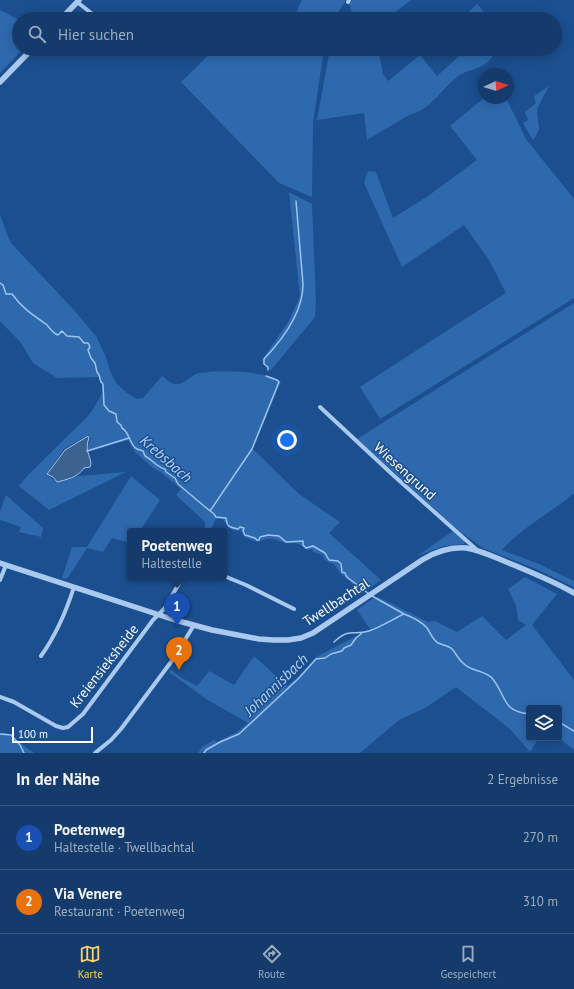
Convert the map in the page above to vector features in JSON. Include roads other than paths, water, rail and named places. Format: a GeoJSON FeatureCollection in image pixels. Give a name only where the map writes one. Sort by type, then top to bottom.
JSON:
{"type":"FeatureCollection","features":[{"type":"Feature","properties":{"kind":"street"},"geometry":{"type":"LineString","coordinates":[[68,12],[78,1],[91,12]]}},
{"type":"Feature","properties":{"kind":"street"},"geometry":{"type":"LineString","coordinates":[[0,82],[25,56]]}},
{"type":"Feature","properties":{"kind":"street","name":"Wiesengrund"},"geometry":{"type":"LineString","coordinates":[[320,408],[477,550]]}},
{"type":"Feature","properties":{"kind":"street","name":"Twellbachtal"},"geometry":{"type":"LineString","coordinates":[[3,564],[159,615],[194,625],[259,639],[288,640],[301,638],[313,632],[433,554],[454,548],[477,550],[540,576],[574,593]]}},
{"type":"Feature","properties":{"kind":"street"},"geometry":{"type":"LineString","coordinates":[[0,580],[3,564]]}},
{"type":"Feature","properties":{"kind":"street"},"geometry":{"type":"LineString","coordinates":[[227,577],[294,609]]}},
{"type":"Feature","properties":{"kind":"street","name":"Kreiensieksheide"},"geometry":{"type":"LineString","coordinates":[[0,697],[14,702],[56,726],[63,728],[68,726],[82,714],[152,620],[164,609],[181,580]]}},
{"type":"Feature","properties":{"kind":"street"},"geometry":{"type":"LineString","coordinates":[[42,656],[50,644],[66,612],[74,587]]}},
{"type":"Feature","properties":{"kind":"street"},"geometry":{"type":"LineString","coordinates":[[95,753],[111,740],[126,723],[174,658],[194,625]]}},
{"type":"Feature","properties":{"kind":"waterway"},"geometry":{"type":"LineString","coordinates":[[268,370],[268,367],[264,364],[264,359],[285,334],[291,324],[300,305],[302,294],[303,284],[296,201]]}},
{"type":"Feature","properties":{"kind":"waterway","name":"Krebsbach"},"geometry":{"type":"LineString","coordinates":[[0,283],[3,285],[6,294],[12,294],[24,307],[46,324],[54,333],[58,335],[62,331],[67,336],[79,337],[84,343],[88,343],[90,347],[88,350],[103,384],[104,405],[109,411],[116,414],[117,422],[126,432],[133,445],[137,449],[143,451],[145,456],[165,469],[166,472],[175,478],[178,484],[216,517],[226,518],[228,525],[231,527],[238,529],[240,527],[244,528],[243,531],[245,535],[257,540],[259,540],[260,537],[268,535],[279,536],[286,542],[303,541],[303,545],[306,548],[313,546],[325,553],[329,560],[338,561],[341,564],[342,572],[369,594]]}},
{"type":"Feature","properties":{"kind":"waterway"},"geometry":{"type":"LineString","coordinates":[[210,511],[252,449],[279,382],[266,376]]}},
{"type":"Feature","properties":{"kind":"waterway"},"geometry":{"type":"LineString","coordinates":[[87,451],[129,438]]}},
{"type":"Feature","properties":{"kind":"waterway"},"geometry":{"type":"LineString","coordinates":[[372,596],[404,614]]}},
{"type":"Feature","properties":{"kind":"waterway","name":"Johannisbach"},"geometry":{"type":"LineString","coordinates":[[334,642],[339,637],[348,633],[369,631],[404,614],[422,623],[436,642],[450,648],[466,666],[489,675],[497,685],[509,706],[514,710],[526,713]]}},
{"type":"Feature","properties":{"kind":"waterway","name":"Johannisbach"},"geometry":{"type":"LineString","coordinates":[[204,753],[206,750],[220,742],[239,734],[298,679],[316,659],[325,658],[331,654],[342,651],[344,648],[351,645],[362,633]]}},
{"type":"Feature","properties":{"kind":"waterway","name":"Johannisbach"},"geometry":{"type":"LineString","coordinates":[[562,724],[574,731]]}},
{"type":"Feature","properties":{"kind":"waterway"},"geometry":{"type":"LineString","coordinates":[[0,734],[11,735],[20,745],[24,753]]}},
{"type":"Feature","properties":{"kind":"place","name":"Poetenweg"},"geometry":{"type":"Point","coordinates":[177,626]}},
{"type":"Feature","properties":{"kind":"place","name":"Via Venere"},"geometry":{"type":"Point","coordinates":[179,670]}}]}
